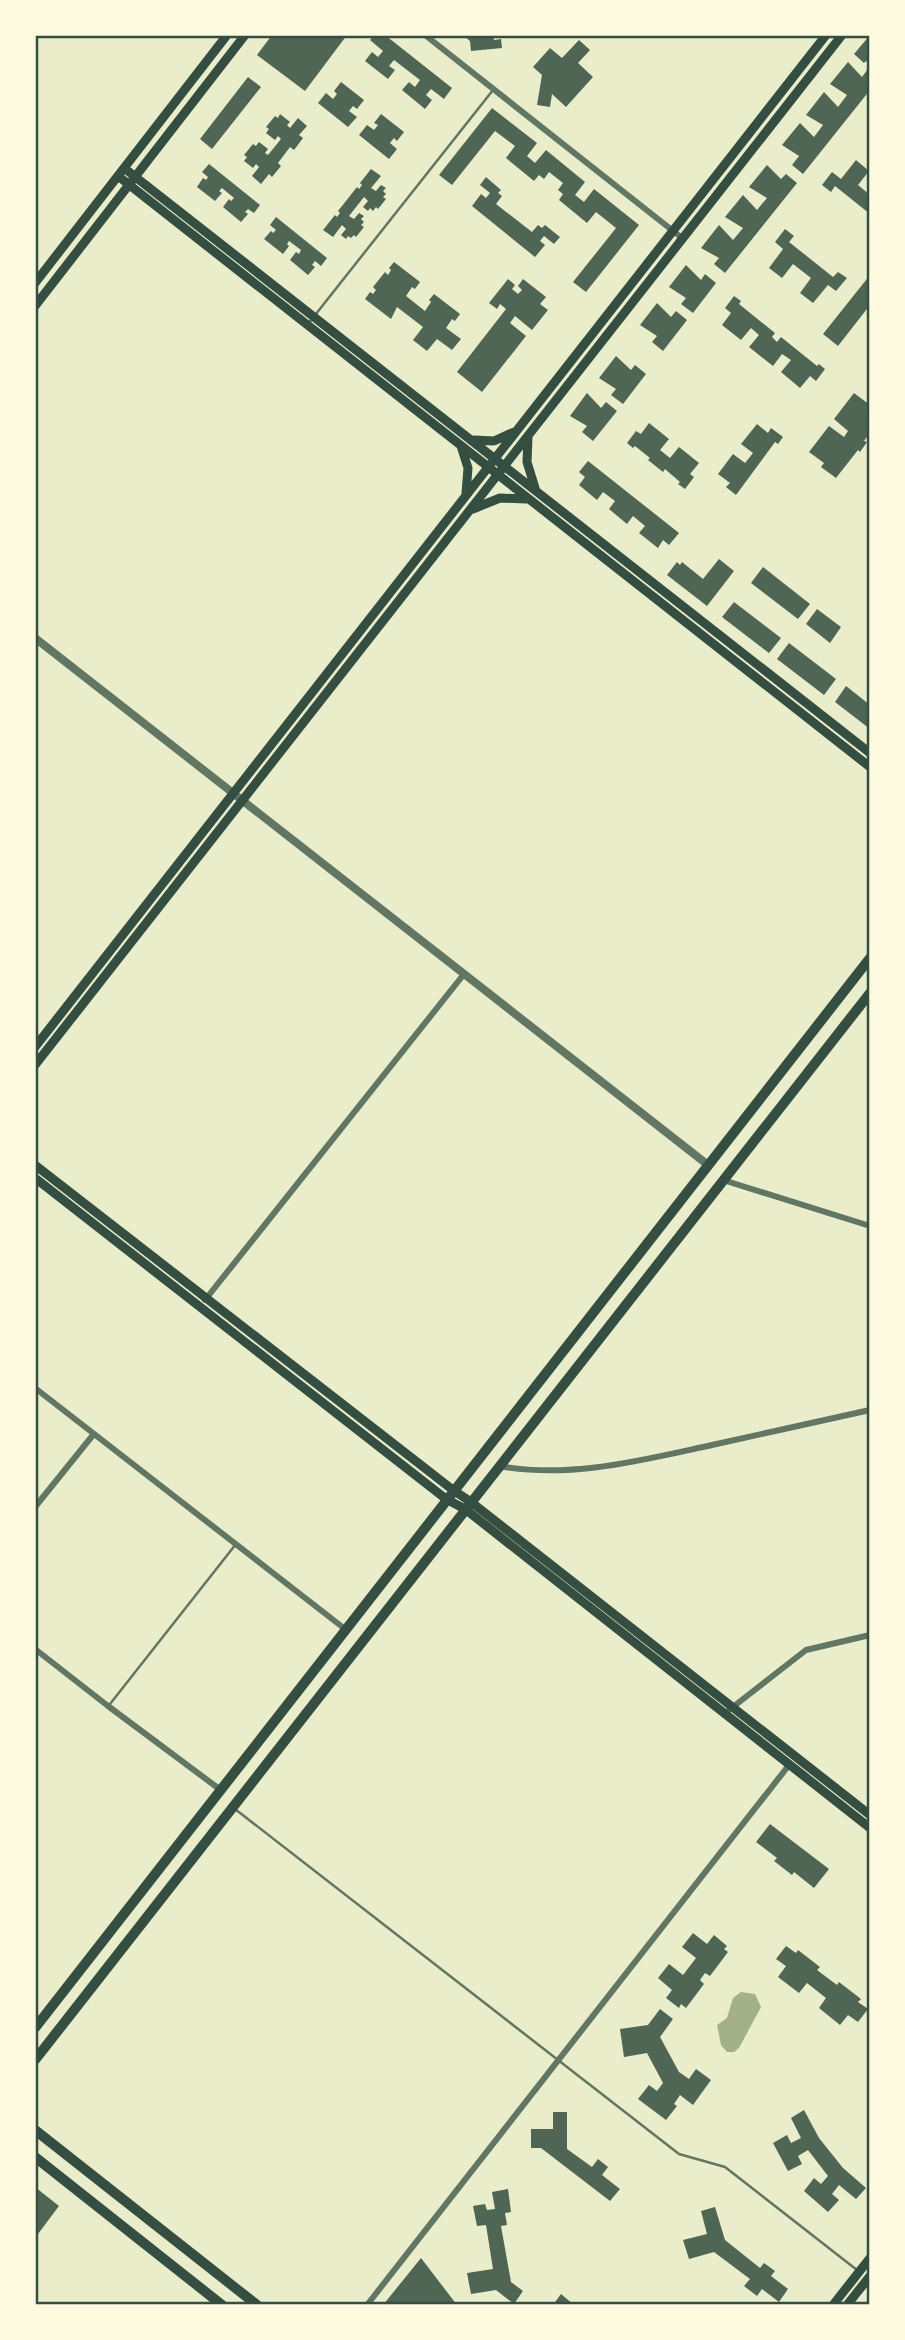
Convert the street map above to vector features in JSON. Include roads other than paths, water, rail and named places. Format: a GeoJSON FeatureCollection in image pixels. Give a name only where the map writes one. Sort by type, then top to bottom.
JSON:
{"type":"FeatureCollection","features":[{"type":"Feature","properties":{"kind":"main road"},"geometry":{"type":"LineString","coordinates":[[35,284],[227,35]]}},
{"type":"Feature","properties":{"kind":"main road"},"geometry":{"type":"LineString","coordinates":[[35,306],[245,35]]}},
{"type":"Feature","properties":{"kind":"main road"},"geometry":{"type":"LineString","coordinates":[[35,1047],[826,35]]}},
{"type":"Feature","properties":{"kind":"main road"},"geometry":{"type":"LineString","coordinates":[[35,1065],[842,35]]}},
{"type":"Feature","properties":{"kind":"main road"},"geometry":{"type":"LineString","coordinates":[[124,168],[488,467],[870,767]]}},
{"type":"Feature","properties":{"kind":"main road"},"geometry":{"type":"LineString","coordinates":[[118,176],[495,458],[870,753]]}},
{"type":"Feature","properties":{"kind":"main road"},"geometry":{"type":"LineString","coordinates":[[470,439],[494,441],[511,435],[518,429]]}},
{"type":"Feature","properties":{"kind":"main road"},"geometry":{"type":"LineString","coordinates":[[528,435],[527,462],[538,492]]}},
{"type":"Feature","properties":{"kind":"main road"},"geometry":{"type":"LineString","coordinates":[[460,444],[468,468],[465,497]]}},
{"type":"Feature","properties":{"kind":"main road"},"geometry":{"type":"LineString","coordinates":[[468,512],[500,498],[519,497],[531,500]]}},
{"type":"Feature","properties":{"kind":"main road"},"geometry":{"type":"LineString","coordinates":[[35,2028],[870,958]]}},
{"type":"Feature","properties":{"kind":"main road"},"geometry":{"type":"LineString","coordinates":[[35,2060],[870,993]]}},
{"type":"Feature","properties":{"kind":"main road"},"geometry":{"type":"LineString","coordinates":[[35,1165],[453,1490],[468,1506],[729,1711],[870,1815]]}},
{"type":"Feature","properties":{"kind":"main road"},"geometry":{"type":"LineString","coordinates":[[35,1178],[446,1499],[468,1506]]}},
{"type":"Feature","properties":{"kind":"main road"},"geometry":{"type":"LineString","coordinates":[[358,1613],[371,1611],[375,1616],[374,1626]]}},
{"type":"Feature","properties":{"kind":"main road"},"geometry":{"type":"LineString","coordinates":[[729,1711],[789,1765],[870,1828]]}},
{"type":"Feature","properties":{"kind":"main road"},"geometry":{"type":"LineString","coordinates":[[35,2130],[257,2305]]}},
{"type":"Feature","properties":{"kind":"main road"},"geometry":{"type":"LineString","coordinates":[[35,2157],[222,2305]]}},
{"type":"Feature","properties":{"kind":"main road"},"geometry":{"type":"LineString","coordinates":[[833,2305],[870,2258]]}},
{"type":"Feature","properties":{"kind":"main road"},"geometry":{"type":"LineString","coordinates":[[847,2305],[869,2277]]}},
{"type":"Feature","properties":{"kind":"street"},"geometry":{"type":"LineString","coordinates":[[425,35],[682,238]]}},
{"type":"Feature","properties":{"kind":"street"},"geometry":{"type":"LineString","coordinates":[[35,638],[708,1165]]}},
{"type":"Feature","properties":{"kind":"street"},"geometry":{"type":"LineString","coordinates":[[200,1307],[464,974]]}},
{"type":"Feature","properties":{"kind":"street"},"geometry":{"type":"LineString","coordinates":[[723,1180],[870,1226]]}},
{"type":"Feature","properties":{"kind":"street"},"geometry":{"type":"LineString","coordinates":[[35,1388],[345,1629]]}},
{"type":"Feature","properties":{"kind":"street"},"geometry":{"type":"LineString","coordinates":[[499,1466],[529,1471],[591,1469],[870,1410]]}},
{"type":"Feature","properties":{"kind":"street"},"geometry":{"type":"LineString","coordinates":[[35,1507],[93,1435]]}},
{"type":"Feature","properties":{"kind":"street"},"geometry":{"type":"LineString","coordinates":[[729,1711],[806,1650],[870,1636]]}},
{"type":"Feature","properties":{"kind":"street"},"geometry":{"type":"LineString","coordinates":[[35,1649],[222,1791]]}},
{"type":"Feature","properties":{"kind":"street"},"geometry":{"type":"LineString","coordinates":[[366,2305],[789,1765]]}},
{"type":"Feature","properties":{"kind":"lane"},"geometry":{"type":"LineString","coordinates":[[311,320],[493,90]]}},
{"type":"Feature","properties":{"kind":"lane"},"geometry":{"type":"LineString","coordinates":[[108,1706],[236,1544]]}},
{"type":"Feature","properties":{"kind":"lane"},"geometry":{"type":"LineString","coordinates":[[233,1807],[679,2154],[725,2167],[869,2277]]}}]}
